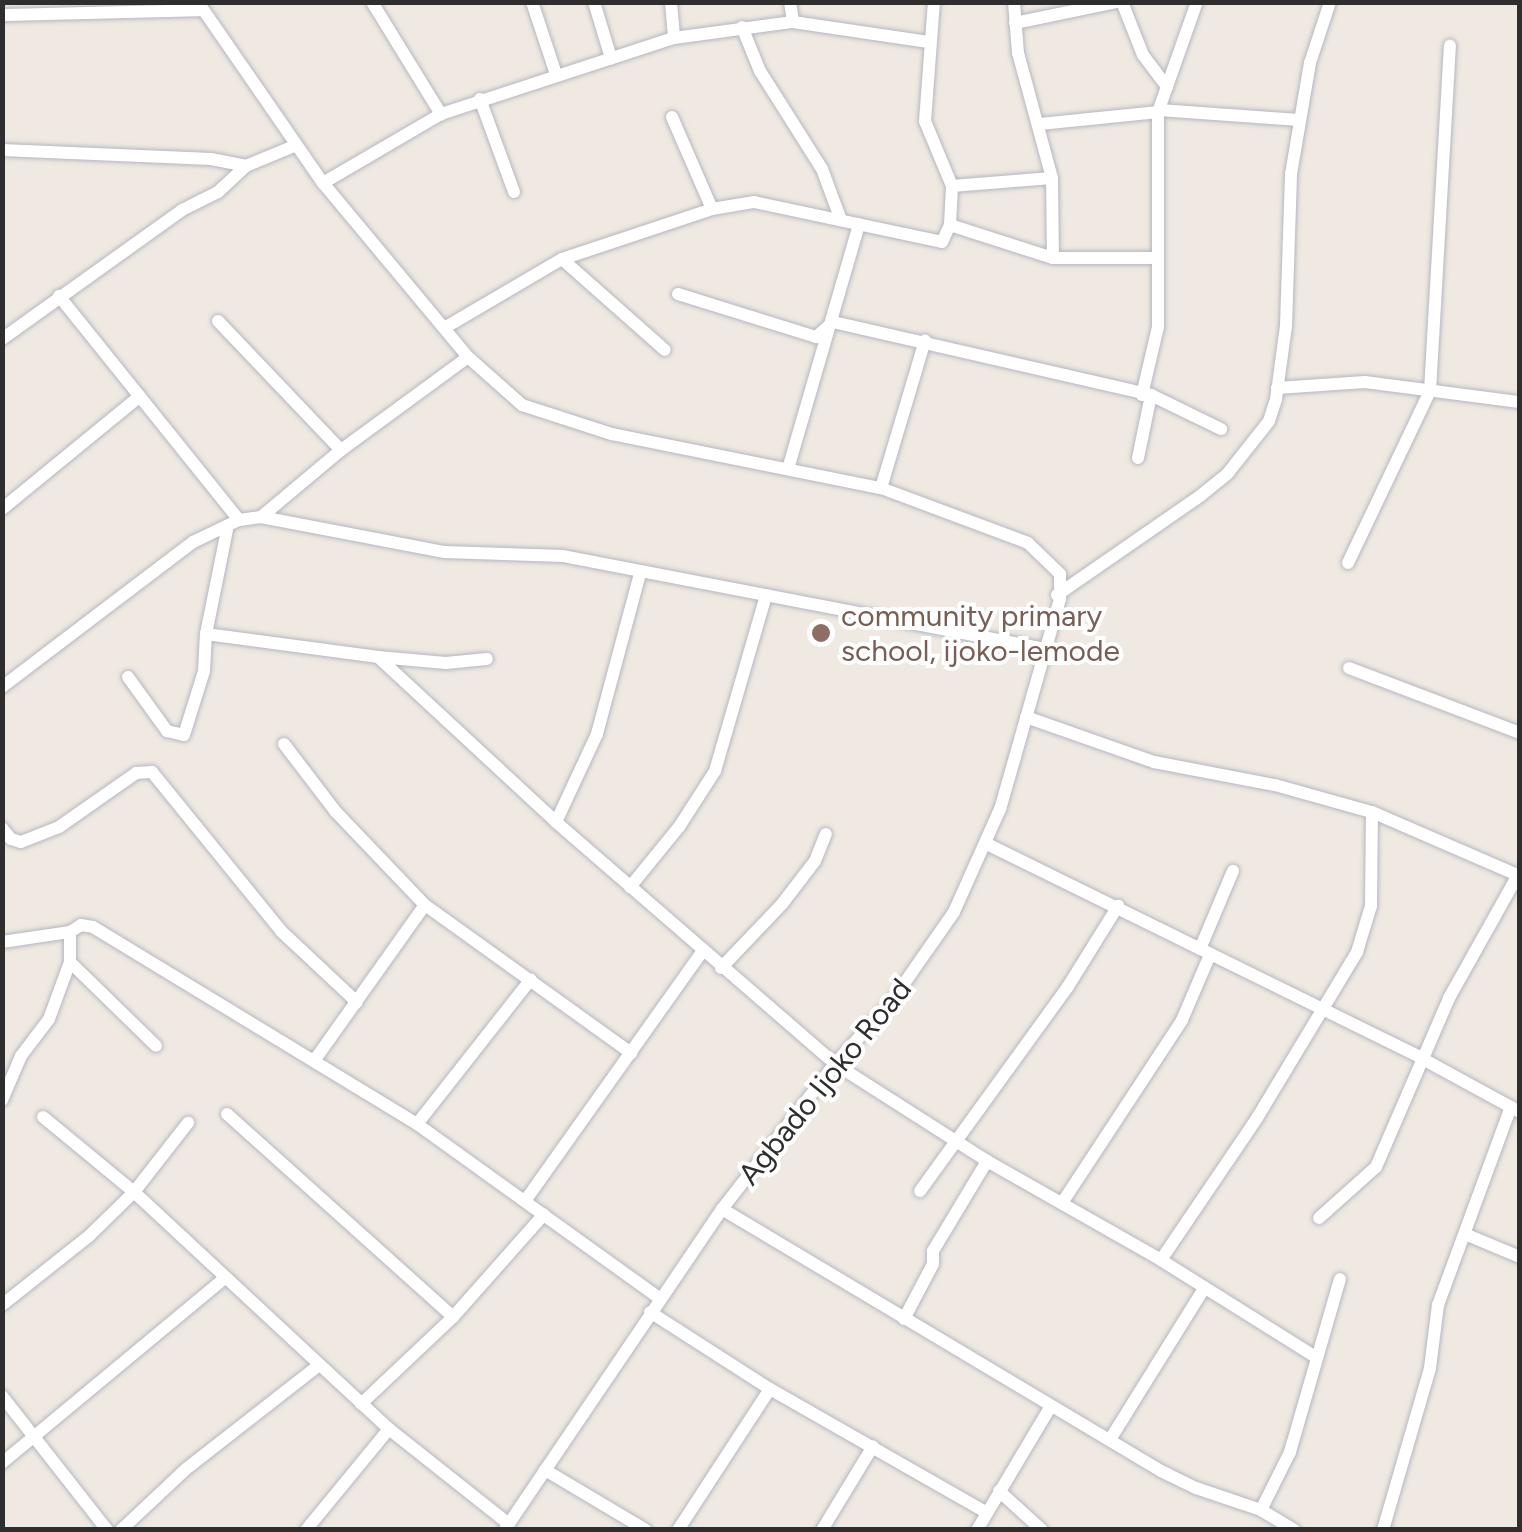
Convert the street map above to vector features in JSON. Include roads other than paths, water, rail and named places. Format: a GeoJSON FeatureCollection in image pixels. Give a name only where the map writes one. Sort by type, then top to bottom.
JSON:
{"type":"FeatureCollection","features":[{"type":"Feature","properties":{"kind":"street"},"geometry":{"type":"LineString","coordinates":[[372,2],[441,114]]}},
{"type":"Feature","properties":{"kind":"street"},"geometry":{"type":"LineString","coordinates":[[532,2],[556,74]]}},
{"type":"Feature","properties":{"kind":"street"},"geometry":{"type":"LineString","coordinates":[[594,2],[611,58]]}},
{"type":"Feature","properties":{"kind":"street"},"geometry":{"type":"LineString","coordinates":[[672,2],[674,38]]}},
{"type":"Feature","properties":{"kind":"street"},"geometry":{"type":"LineString","coordinates":[[790,2],[792,22]]}},
{"type":"Feature","properties":{"kind":"street"},"geometry":{"type":"LineString","coordinates":[[446,327],[562,260],[712,208],[754,202],[942,242],[950,225],[952,186],[925,120],[934,2]]}},
{"type":"Feature","properties":{"kind":"street"},"geometry":{"type":"LineString","coordinates":[[1014,2],[1018,53],[1052,178],[1053,258]]}},
{"type":"Feature","properties":{"kind":"street"},"geometry":{"type":"LineString","coordinates":[[1016,24],[1119,2],[1143,55],[1167,87]]}},
{"type":"Feature","properties":{"kind":"street"},"geometry":{"type":"LineString","coordinates":[[1138,458],[1158,328],[1158,111],[1197,2]]}},
{"type":"Feature","properties":{"kind":"street"},"geometry":{"type":"LineString","coordinates":[[1058,595],[1103,567],[1228,473],[1269,421],[1286,326],[1291,174],[1310,63],[1330,2]]}},
{"type":"Feature","properties":{"kind":"street"},"geometry":{"type":"LineString","coordinates":[[2,16],[200,6],[323,183],[468,357],[507,394],[539,412],[612,434],[881,488],[1028,543],[1060,574],[1058,595]]}},
{"type":"Feature","properties":{"kind":"street"},"geometry":{"type":"LineString","coordinates":[[323,183],[441,114],[674,38],[792,22],[929,42]]}},
{"type":"Feature","properties":{"kind":"street"},"geometry":{"type":"LineString","coordinates":[[742,27],[760,71],[822,169],[841,220]]}},
{"type":"Feature","properties":{"kind":"street"},"geometry":{"type":"LineString","coordinates":[[1348,563],[1430,391],[1450,46]]}},
{"type":"Feature","properties":{"kind":"street"},"geometry":{"type":"LineString","coordinates":[[480,99],[514,192]]}},
{"type":"Feature","properties":{"kind":"street"},"geometry":{"type":"LineString","coordinates":[[1040,124],[1158,111],[1299,120]]}},
{"type":"Feature","properties":{"kind":"street"},"geometry":{"type":"LineString","coordinates":[[672,117],[712,208]]}},
{"type":"Feature","properties":{"kind":"street"},"geometry":{"type":"LineString","coordinates":[[2,339],[182,210],[218,192],[246,166],[294,146]]}},
{"type":"Feature","properties":{"kind":"street"},"geometry":{"type":"LineString","coordinates":[[2,150],[211,159],[246,166]]}},
{"type":"Feature","properties":{"kind":"street"},"geometry":{"type":"LineString","coordinates":[[952,186],[1052,178]]}},
{"type":"Feature","properties":{"kind":"street"},"geometry":{"type":"LineString","coordinates":[[788,468],[859,224]]}},
{"type":"Feature","properties":{"kind":"street"},"geometry":{"type":"LineString","coordinates":[[950,225],[1053,258],[1155,258]]}},
{"type":"Feature","properties":{"kind":"street"},"geometry":{"type":"LineString","coordinates":[[562,260],[666,350]]}},
{"type":"Feature","properties":{"kind":"street"},"geometry":{"type":"LineString","coordinates":[[678,294],[816,336],[833,322]]}},
{"type":"Feature","properties":{"kind":"street"},"geometry":{"type":"LineString","coordinates":[[59,296],[239,520]]}},
{"type":"Feature","properties":{"kind":"street"},"geometry":{"type":"LineString","coordinates":[[218,321],[341,450]]}},
{"type":"Feature","properties":{"kind":"street"},"geometry":{"type":"LineString","coordinates":[[833,322],[925,340],[1146,395],[1222,429]]}},
{"type":"Feature","properties":{"kind":"street"},"geometry":{"type":"LineString","coordinates":[[881,488],[925,340]]}},
{"type":"Feature","properties":{"kind":"street"},"geometry":{"type":"LineString","coordinates":[[261,516],[341,450],[468,357]]}},
{"type":"Feature","properties":{"kind":"street"},"geometry":{"type":"LineString","coordinates":[[1277,388],[1365,382],[1520,402]]}},
{"type":"Feature","properties":{"kind":"street"},"geometry":{"type":"LineString","coordinates":[[2,509],[140,396]]}},
{"type":"Feature","properties":{"kind":"street"},"geometry":{"type":"LineString","coordinates":[[2,688],[160,564],[239,520],[261,516],[445,552],[563,556],[640,574],[1044,648]]}},
{"type":"Feature","properties":{"kind":"street"},"geometry":{"type":"LineString","coordinates":[[128,676],[167,731],[184,735],[204,671],[206,634],[227,530]]}},
{"type":"Feature","properties":{"kind":"street"},"geometry":{"type":"LineString","coordinates":[[556,822],[597,734],[640,574]]}},
{"type":"Feature","properties":{"kind":"street","name":"Agbado Ijoko Road"},"geometry":{"type":"LineString","coordinates":[[507,1527],[722,1208],[835,1064],[916,970],[970,886],[1026,717],[1058,595]]}},
{"type":"Feature","properties":{"kind":"street"},"geometry":{"type":"LineString","coordinates":[[630,888],[680,827],[714,771],[766,596]]}},
{"type":"Feature","properties":{"kind":"street"},"geometry":{"type":"LineString","coordinates":[[206,634],[378,657],[446,663],[487,659]]}},
{"type":"Feature","properties":{"kind":"street"},"geometry":{"type":"LineString","coordinates":[[378,657],[630,888],[835,1064],[956,1142],[1161,1260],[1317,1358]]}},
{"type":"Feature","properties":{"kind":"street"},"geometry":{"type":"LineString","coordinates":[[1349,668],[1520,733]]}},
{"type":"Feature","properties":{"kind":"street"},"geometry":{"type":"LineString","coordinates":[[1026,717],[1154,762],[1275,785],[1372,812],[1519,876],[1421,1058],[1376,1166],[1319,1218]]}},
{"type":"Feature","properties":{"kind":"street"},"geometry":{"type":"LineString","coordinates":[[284,744],[336,812],[424,905],[631,1053]]}},
{"type":"Feature","properties":{"kind":"street"},"geometry":{"type":"LineString","coordinates":[[2,828],[11,839],[20,842],[58,827],[136,774],[152,772],[281,932],[358,1002]]}},
{"type":"Feature","properties":{"kind":"street"},"geometry":{"type":"LineString","coordinates":[[1161,1260],[1257,1118],[1357,952],[1371,906],[1372,812]]}},
{"type":"Feature","properties":{"kind":"street"},"geometry":{"type":"LineString","coordinates":[[721,968],[782,904],[815,861],[826,834]]}},
{"type":"Feature","properties":{"kind":"street"},"geometry":{"type":"LineString","coordinates":[[987,844],[1421,1058],[1515,1110],[1438,1305],[1430,1368],[1383,1530]]}},
{"type":"Feature","properties":{"kind":"street"},"geometry":{"type":"LineString","coordinates":[[1062,1203],[1182,1020],[1233,871]]}},
{"type":"Feature","properties":{"kind":"street"},"geometry":{"type":"LineString","coordinates":[[314,1061],[424,905]]}},
{"type":"Feature","properties":{"kind":"street"},"geometry":{"type":"LineString","coordinates":[[920,1191],[1067,988],[1118,906]]}},
{"type":"Feature","properties":{"kind":"street"},"geometry":{"type":"LineString","coordinates":[[2,942],[93,927],[417,1124],[659,1298]]}},
{"type":"Feature","properties":{"kind":"street"},"geometry":{"type":"LineString","coordinates":[[2,1100],[21,1056],[49,1019],[70,962],[70,932]]}},
{"type":"Feature","properties":{"kind":"street"},"geometry":{"type":"LineString","coordinates":[[525,1200],[702,952]]}},
{"type":"Feature","properties":{"kind":"street"},"geometry":{"type":"LineString","coordinates":[[70,962],[156,1046]]}},
{"type":"Feature","properties":{"kind":"street"},"geometry":{"type":"LineString","coordinates":[[417,1124],[531,979]]}},
{"type":"Feature","properties":{"kind":"street"},"geometry":{"type":"LineString","coordinates":[[227,1114],[453,1317]]}},
{"type":"Feature","properties":{"kind":"street"},"geometry":{"type":"LineString","coordinates":[[43,1118],[134,1192],[361,1404],[507,1527]]}},
{"type":"Feature","properties":{"kind":"street"},"geometry":{"type":"LineString","coordinates":[[2,1305],[89,1236],[134,1192],[188,1124]]}},
{"type":"Feature","properties":{"kind":"street"},"geometry":{"type":"LineString","coordinates":[[904,1319],[933,1264],[933,1251],[988,1161]]}},
{"type":"Feature","properties":{"kind":"street"},"geometry":{"type":"LineString","coordinates":[[722,1208],[1051,1406],[1196,1488],[1261,1510],[1294,1530]]}},
{"type":"Feature","properties":{"kind":"street"},"geometry":{"type":"LineString","coordinates":[[361,1404],[453,1317],[544,1214]]}},
{"type":"Feature","properties":{"kind":"street"},"geometry":{"type":"LineString","coordinates":[[1464,1234],[1520,1258]]}},
{"type":"Feature","properties":{"kind":"street"},"geometry":{"type":"LineString","coordinates":[[2,1463],[226,1278]]}},
{"type":"Feature","properties":{"kind":"street"},"geometry":{"type":"LineString","coordinates":[[1261,1510],[1290,1452],[1340,1279]]}},
{"type":"Feature","properties":{"kind":"street"},"geometry":{"type":"LineString","coordinates":[[1111,1438],[1204,1290]]}},
{"type":"Feature","properties":{"kind":"street"},"geometry":{"type":"LineString","coordinates":[[650,1312],[770,1389],[988,1513]]}},
{"type":"Feature","properties":{"kind":"street"},"geometry":{"type":"LineString","coordinates":[[121,1530],[186,1469],[319,1365]]}},
{"type":"Feature","properties":{"kind":"street"},"geometry":{"type":"LineString","coordinates":[[678,1530],[770,1389]]}},
{"type":"Feature","properties":{"kind":"street"},"geometry":{"type":"LineString","coordinates":[[2,1396],[107,1530]]}},
{"type":"Feature","properties":{"kind":"street"},"geometry":{"type":"LineString","coordinates":[[977,1530],[1051,1406]]}},
{"type":"Feature","properties":{"kind":"street"},"geometry":{"type":"LineString","coordinates":[[306,1530],[389,1428]]}},
{"type":"Feature","properties":{"kind":"street"},"geometry":{"type":"LineString","coordinates":[[822,1530],[873,1446]]}},
{"type":"Feature","properties":{"kind":"street"},"geometry":{"type":"LineString","coordinates":[[545,1470],[646,1530]]}},
{"type":"Feature","properties":{"kind":"street"},"geometry":{"type":"LineString","coordinates":[[999,1491],[1042,1530]]}},
{"type":"Feature","properties":{"kind":"place","name":"community primary school, ijoko-lemode"},"geometry":{"type":"Point","coordinates":[821,633]}}]}
